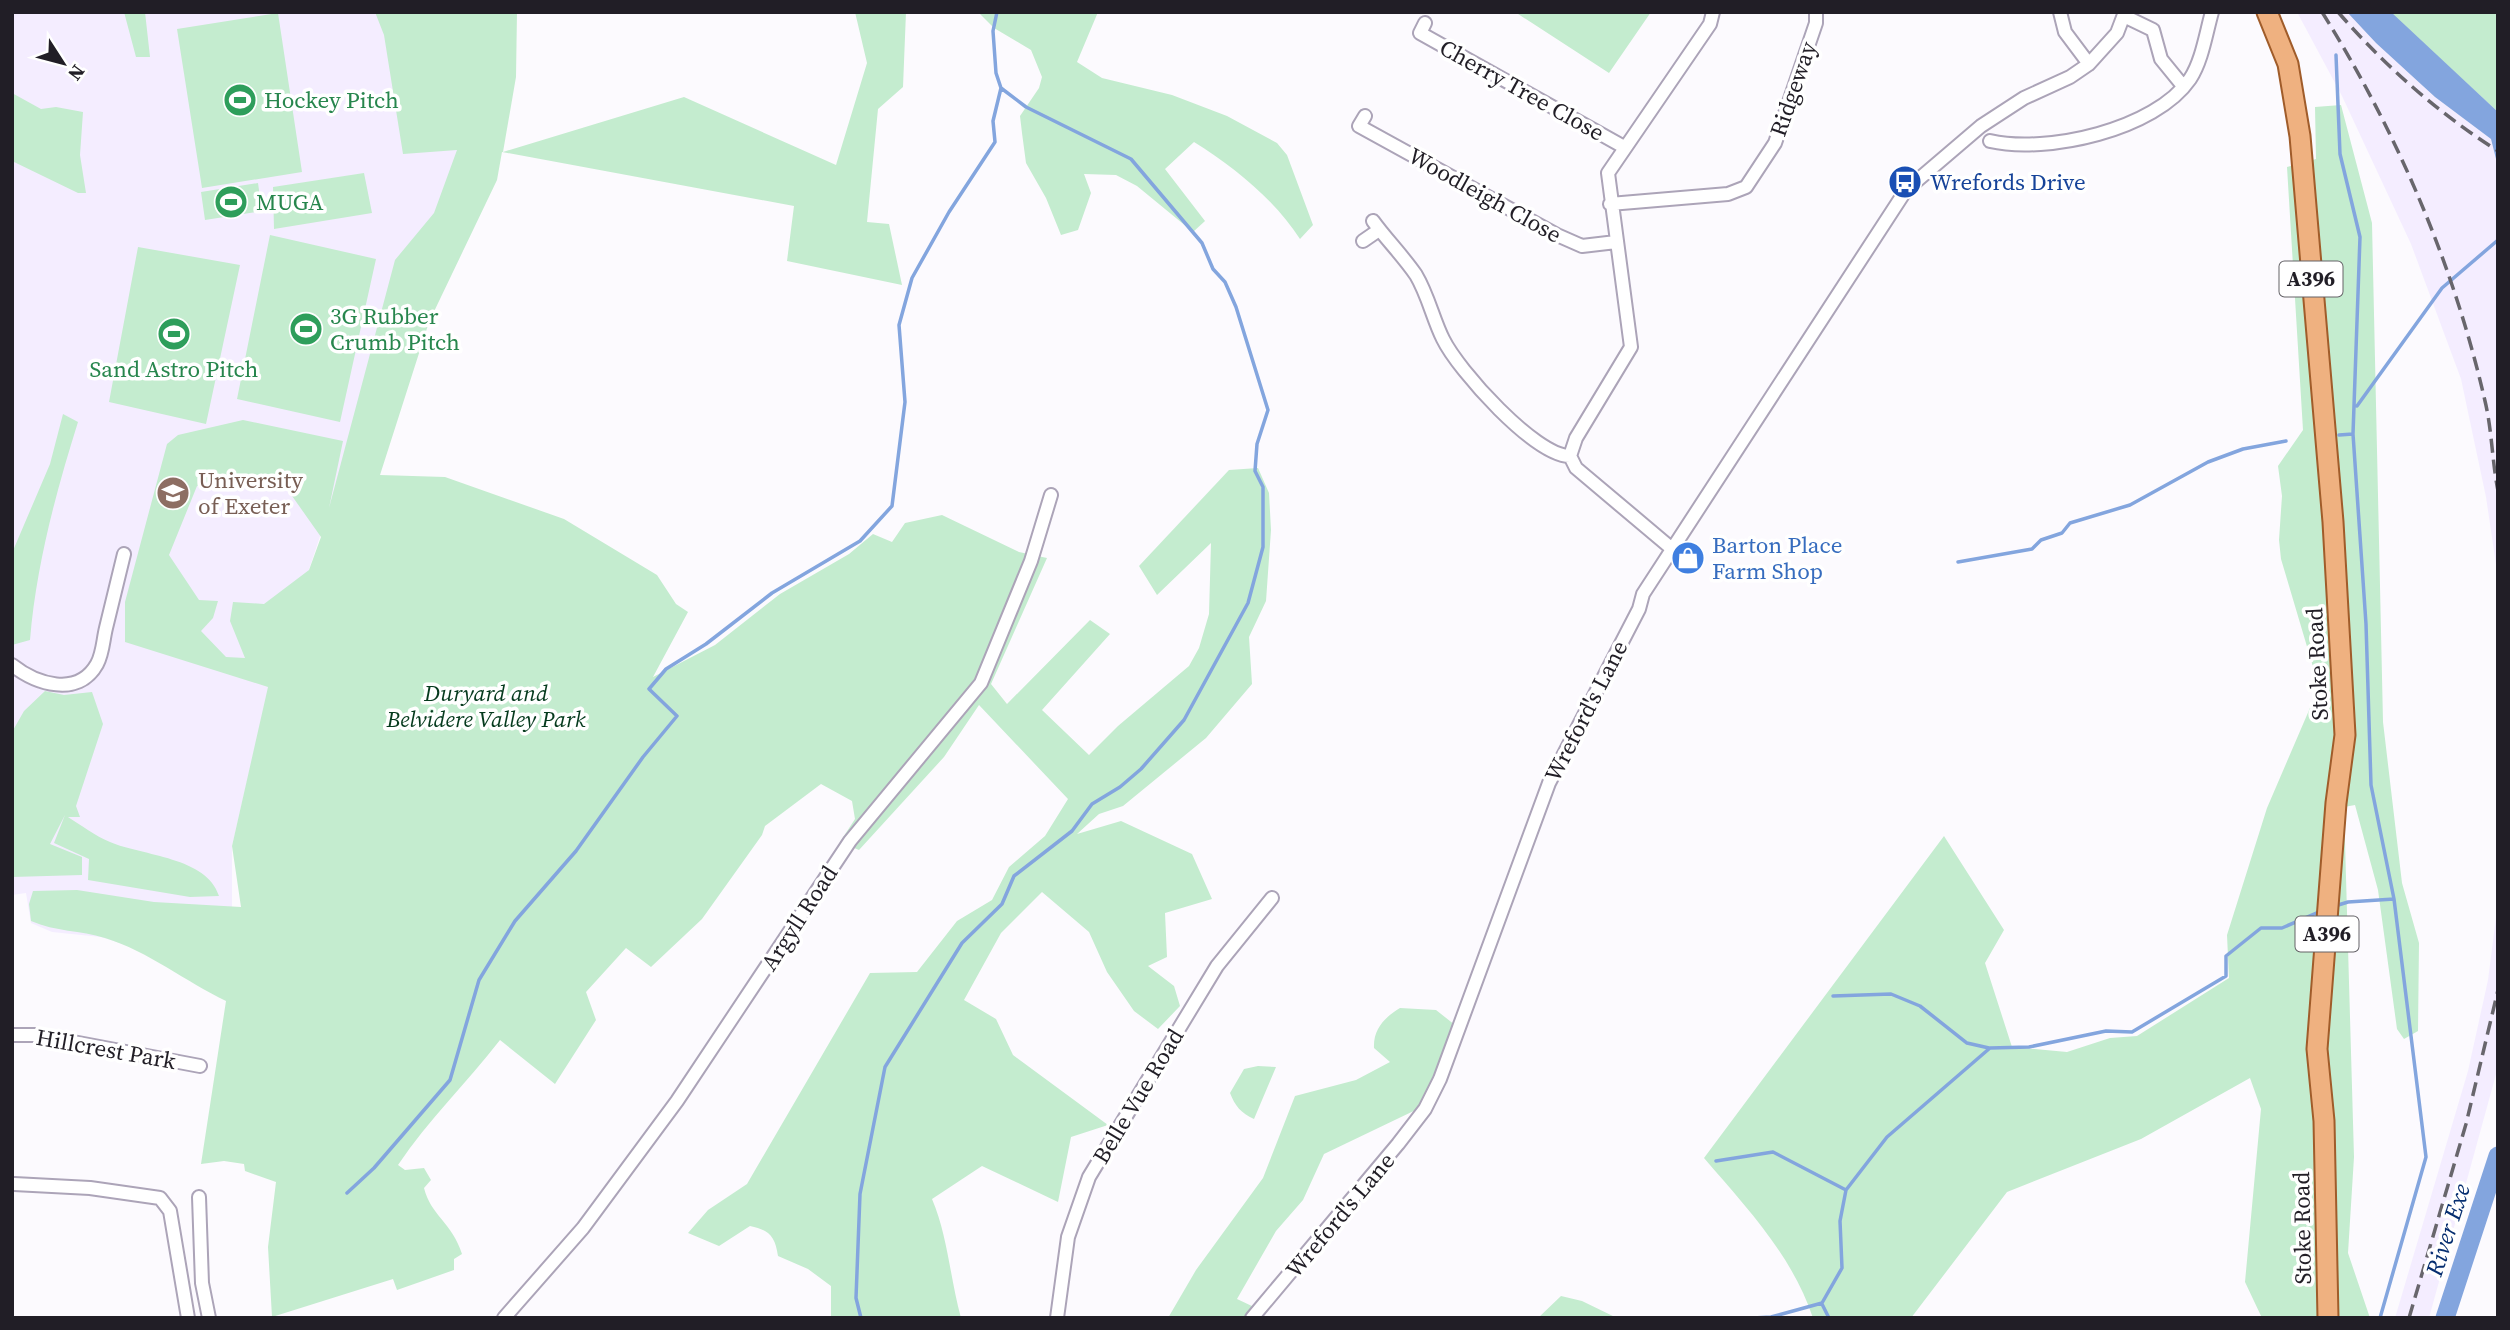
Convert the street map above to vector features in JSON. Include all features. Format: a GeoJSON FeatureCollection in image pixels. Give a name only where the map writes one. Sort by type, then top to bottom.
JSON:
{"type":"FeatureCollection","features":[{"type":"Feature","properties":{"kind":"main road","name":"Stoke Road"},"geometry":{"type":"LineString","coordinates":[[2267,12],[2288,64],[2300,136],[2342,668],[2345,734],[2336,803],[2317,1049],[2324,1121],[2328,1318]]}},
{"type":"Feature","properties":{"kind":"street"},"geometry":{"type":"LineString","coordinates":[[1671,548],[1576,468],[1570,456],[1576,438],[1631,347],[1608,173],[1710,24],[1713,12]]}},
{"type":"Feature","properties":{"kind":"street","name":"Ridgeway"},"geometry":{"type":"LineString","coordinates":[[1610,204],[1728,194],[1746,187],[1783,126],[1816,12]]}},
{"type":"Feature","properties":{"kind":"street"},"geometry":{"type":"LineString","coordinates":[[2060,12],[2065,32],[2089,64]]}},
{"type":"Feature","properties":{"kind":"street"},"geometry":{"type":"LineString","coordinates":[[1990,141],[2050,144],[2090,136],[2127,123],[2165,104],[2194,72],[2212,12]]}},
{"type":"Feature","properties":{"kind":"street"},"geometry":{"type":"LineString","coordinates":[[2124,14],[2153,30],[2161,59],[2183,86]]}},
{"type":"Feature","properties":{"kind":"street","name":"Wreford's Lane"},"geometry":{"type":"LineString","coordinates":[[1252,1318],[1341,1216],[1425,1110],[1440,1079],[1549,783],[1639,609],[1643,594],[1897,202],[1974,131],[2024,98],[2070,77],[2089,64],[2109,44],[2124,14]]}},
{"type":"Feature","properties":{"kind":"street","name":"Cherry Tree Close"},"geometry":{"type":"LineString","coordinates":[[1420,33],[1624,147]]}},
{"type":"Feature","properties":{"kind":"street","name":"Woodleigh Close"},"geometry":{"type":"LineString","coordinates":[[1360,125],[1576,244],[1616,242]]}},
{"type":"Feature","properties":{"kind":"street"},"geometry":{"type":"LineString","coordinates":[[1363,241],[1376,225],[1416,276],[1444,341],[1458,362],[1508,418],[1552,452],[1570,456]]}},
{"type":"Feature","properties":{"kind":"street","name":"Argyll Road"},"geometry":{"type":"LineString","coordinates":[[504,1318],[540,1281],[615,1186],[736,1016],[844,850],[981,683],[1031,561],[1051,495]]}},
{"type":"Feature","properties":{"kind":"street"},"geometry":{"type":"LineString","coordinates":[[12,665],[33,680],[52,685],[78,681],[92,672],[102,653],[124,554]]}},
{"type":"Feature","properties":{"kind":"street","name":"Belle Vue Road"},"geometry":{"type":"LineString","coordinates":[[1057,1318],[1071,1226],[1081,1193],[1217,966],[1272,898]]}},
{"type":"Feature","properties":{"kind":"street","name":"Hillcrest Park"},"geometry":{"type":"LineString","coordinates":[[12,1035],[36,1035],[200,1066]]}},
{"type":"Feature","properties":{"kind":"street"},"geometry":{"type":"LineString","coordinates":[[14,1183],[90,1188],[160,1198],[170,1211],[188,1318]]}},
{"type":"Feature","properties":{"kind":"street"},"geometry":{"type":"LineString","coordinates":[[199,1196],[202,1283],[209,1318]]}},
{"type":"Feature","properties":{"kind":"shaded area","name":"University of Exeter"},"geometry":{"type":"Polygon","coordinates":[[[12,12],[478,12],[456,193],[402,291],[267,695],[232,846],[232,958],[148,952],[101,937],[52,932],[31,923],[26,893],[12,895],[12,12]]]}},
{"type":"Feature","properties":{"kind":"shaded area"},"geometry":{"type":"Polygon","coordinates":[[[2297,12],[2347,12],[2376,43],[2435,97],[2491,139],[2498,167],[2498,578],[2486,497],[2461,379],[2411,244],[2342,96],[2297,12]]]}},
{"type":"Feature","properties":{"kind":"shaded area"},"geometry":{"type":"Polygon","coordinates":[[[2498,902],[2498,1067],[2429,1318],[2395,1318],[2468,1071],[2488,980],[2498,902]]]}},
{"type":"Feature","properties":{"kind":"green space"},"geometry":{"type":"Polygon","coordinates":[[[124,12],[145,12],[150,57],[136,57],[124,12]]]}},
{"type":"Feature","properties":{"kind":"green space","name":"Duryard and Belvidere Valley Park"},"geometry":{"type":"Polygon","coordinates":[[[375,12],[517,12],[516,77],[503,152],[684,97],[836,165],[867,63],[855,12],[906,12],[903,87],[878,109],[867,222],[889,224],[902,285],[787,261],[794,206],[502,152],[497,180],[429,322],[380,475],[445,477],[564,519],[657,575],[676,604],[688,612],[653,677],[715,645],[780,594],[849,554],[873,534],[892,542],[905,523],[942,515],[1019,552],[1047,558],[991,684],[1007,704],[1090,620],[1110,634],[1042,710],[1089,755],[1118,726],[1189,666],[1199,648],[1209,614],[1211,543],[1157,595],[1139,566],[1229,470],[1258,468],[1269,493],[1271,530],[1266,601],[1249,637],[1252,684],[1206,738],[1123,806],[1099,814],[1077,834],[1121,821],[1192,854],[1212,899],[1165,913],[1167,957],[1148,966],[1174,986],[1180,1006],[1158,1029],[1134,1011],[1107,972],[1089,932],[1042,892],[1001,933],[964,1000],[996,1019],[1013,1055],[1108,1125],[1071,1137],[1058,1202],[982,1166],[932,1199],[942,1228],[961,1318],[831,1318],[831,1286],[808,1269],[778,1256],[773,1239],[766,1232],[750,1226],[719,1246],[688,1233],[708,1210],[747,1184],[870,973],[917,972],[957,921],[992,900],[1009,867],[1045,836],[1068,799],[979,705],[944,757],[859,850],[840,842],[855,819],[852,801],[821,784],[765,826],[762,835],[702,919],[651,967],[626,948],[586,992],[596,1020],[555,1084],[500,1040],[398,1165],[405,1170],[424,1168],[431,1180],[424,1188],[427,1198],[453,1234],[462,1254],[454,1259],[454,1270],[397,1290],[393,1279],[272,1317],[268,1247],[276,1182],[245,1171],[244,1164],[224,1161],[201,1164],[226,1001],[121,944],[96,935],[31,921],[29,904],[33,891],[77,890],[154,902],[241,907],[232,846],[268,687],[125,642],[125,602],[167,444],[178,435],[243,420],[343,441],[329,508],[395,260],[434,213],[457,150],[403,154],[384,35],[375,12]],[[231,473],[197,486],[169,555],[199,600],[218,601],[213,618],[201,631],[226,657],[245,658],[230,621],[233,602],[264,604],[309,570],[321,537],[285,486],[231,473]]]}},
{"type":"Feature","properties":{"kind":"green space"},"geometry":{"type":"Polygon","coordinates":[[[978,12],[1098,12],[1077,62],[1102,78],[1172,95],[1227,116],[1277,143],[1287,155],[1313,225],[1300,239],[1266,197],[1224,162],[1194,142],[1165,169],[1205,221],[1193,232],[1137,186],[1116,175],[1084,174],[1091,193],[1078,230],[1061,235],[1046,198],[1026,163],[1022,133],[1020,116],[1039,88],[1042,77],[1031,50],[994,28],[978,12]]]}},
{"type":"Feature","properties":{"kind":"green space"},"geometry":{"type":"Polygon","coordinates":[[[1515,12],[1651,12],[1609,73],[1515,12]]]}},
{"type":"Feature","properties":{"kind":"green space"},"geometry":{"type":"Polygon","coordinates":[[[2391,12],[2498,12],[2498,112],[2396,18],[2391,12]]]}},
{"type":"Feature","properties":{"kind":"green space","name":"Hockey Pitch"},"geometry":{"type":"Polygon","coordinates":[[[278,13],[302,172],[202,188],[177,29],[278,13]]]}},
{"type":"Feature","properties":{"kind":"green space"},"geometry":{"type":"Polygon","coordinates":[[[12,93],[41,109],[56,107],[83,112],[80,155],[86,193],[78,193],[12,161],[12,93]]]}},
{"type":"Feature","properties":{"kind":"green space"},"geometry":{"type":"Polygon","coordinates":[[[2341,105],[2372,223],[2383,722],[2402,883],[2419,943],[2418,1031],[2404,1039],[2397,1029],[2378,890],[2355,805],[2344,807],[2354,1157],[2348,1253],[2370,1318],[2262,1318],[2245,1282],[2261,1109],[2250,1078],[2141,1139],[2007,1192],[1911,1318],[1813,1318],[1793,1273],[1780,1253],[1704,1158],[1944,836],[2004,930],[1985,963],[2012,1047],[2067,1052],[2110,1038],[2137,1036],[2229,978],[2227,935],[2267,808],[2319,687],[2281,559],[2279,540],[2282,496],[2278,466],[2303,430],[2287,167],[2316,159],[2315,107],[2341,105]]]}},
{"type":"Feature","properties":{"kind":"green space"},"geometry":{"type":"Polygon","coordinates":[[[364,173],[372,213],[274,229],[273,187],[364,173]]]}},
{"type":"Feature","properties":{"kind":"green space","name":"MUGA"},"geometry":{"type":"Polygon","coordinates":[[[258,183],[262,211],[205,220],[201,192],[258,183]]]}},
{"type":"Feature","properties":{"kind":"green space","name":"3G Rubber Crumb Pitch"},"geometry":{"type":"Polygon","coordinates":[[[270,235],[376,259],[340,422],[237,399],[270,235]]]}},
{"type":"Feature","properties":{"kind":"green space","name":"Sand Astro Pitch"},"geometry":{"type":"Polygon","coordinates":[[[138,247],[240,265],[206,424],[109,402],[138,247]]]}},
{"type":"Feature","properties":{"kind":"green space"},"geometry":{"type":"Polygon","coordinates":[[[63,414],[78,422],[48,530],[30,640],[12,645],[12,553],[50,464],[63,414]]]}},
{"type":"Feature","properties":{"kind":"green space"},"geometry":{"type":"Polygon","coordinates":[[[45,691],[64,695],[92,692],[103,724],[76,806],[80,817],[68,817],[110,842],[188,865],[212,883],[219,896],[190,897],[88,880],[89,859],[54,843],[65,815],[50,844],[82,857],[82,875],[12,877],[12,732],[24,711],[45,691]]]}},
{"type":"Feature","properties":{"kind":"green space"},"geometry":{"type":"Polygon","coordinates":[[[1400,1008],[1436,1010],[1455,1025],[1422,1107],[1324,1154],[1303,1200],[1276,1231],[1237,1299],[1254,1307],[1245,1318],[1168,1318],[1196,1270],[1263,1178],[1295,1096],[1356,1080],[1390,1062],[1374,1048],[1374,1041],[1381,1024],[1400,1008]]]}},
{"type":"Feature","properties":{"kind":"green space"},"geometry":{"type":"Polygon","coordinates":[[[1258,1066],[1276,1067],[1254,1119],[1239,1109],[1230,1093],[1244,1069],[1258,1066]]]}},
{"type":"Feature","properties":{"kind":"green space"},"geometry":{"type":"Polygon","coordinates":[[[1561,1296],[1582,1301],[1617,1318],[1538,1318],[1561,1296]]]}},
{"type":"Feature","properties":{"kind":"water"},"geometry":{"type":"Polygon","coordinates":[[[2347,12],[2391,12],[2498,112],[2498,167],[2491,139],[2435,97],[2376,43],[2347,12]]]}},
{"type":"Feature","properties":{"kind":"waterway"},"geometry":{"type":"LineString","coordinates":[[347,1193],[374,1168],[450,1080],[479,980],[515,921],[576,851],[643,757],[677,716],[649,689],[666,669],[706,644],[772,593],[860,541],[892,506],[905,402],[899,325],[912,278],[949,212],[995,142],[993,121],[1001,88],[996,73],[993,31],[997,12]]}},
{"type":"Feature","properties":{"kind":"waterway"},"geometry":{"type":"LineString","coordinates":[[2336,55],[2340,154],[2360,237],[2353,434],[2366,624],[2371,785],[2394,899],[2426,1157],[2380,1318]]}},
{"type":"Feature","properties":{"kind":"waterway"},"geometry":{"type":"LineString","coordinates":[[861,1318],[856,1298],[860,1194],[885,1067],[962,943],[1002,904],[1014,876],[1072,831],[1092,804],[1120,787],[1141,769],[1184,720],[1248,603],[1263,547],[1263,487],[1255,471],[1257,444],[1268,410],[1236,307],[1225,282],[1213,269],[1202,243],[1131,159],[1026,107],[1001,88]]}},
{"type":"Feature","properties":{"kind":"waterway"},"geometry":{"type":"LineString","coordinates":[[2357,406],[2442,288],[2498,240]]}},
{"type":"Feature","properties":{"kind":"waterway"},"geometry":{"type":"LineString","coordinates":[[2339,435],[2353,434]]}},
{"type":"Feature","properties":{"kind":"waterway"},"geometry":{"type":"LineString","coordinates":[[1958,562],[2032,549],[2041,540],[2062,533],[2070,523],[2130,505],[2208,462],[2243,449],[2286,441]]}},
{"type":"Feature","properties":{"kind":"waterway"},"geometry":{"type":"LineString","coordinates":[[2335,906],[2348,902],[2394,899]]}},
{"type":"Feature","properties":{"kind":"waterway"},"geometry":{"type":"LineString","coordinates":[[1753,1318],[1771,1317],[1822,1303],[1842,1268],[1840,1221],[1846,1190],[1887,1137],[1990,1048],[2029,1047],[2106,1031],[2132,1032],[2226,976],[2226,956],[2261,928],[2282,928],[2321,911]]}},
{"type":"Feature","properties":{"kind":"waterway"},"geometry":{"type":"LineString","coordinates":[[1833,996],[1891,994],[1920,1006],[1967,1043],[1989,1048]]}},
{"type":"Feature","properties":{"kind":"waterway"},"geometry":{"type":"LineString","coordinates":[[1716,1161],[1773,1152],[1846,1190]]}},
{"type":"Feature","properties":{"kind":"waterway","name":"River Exe"},"geometry":{"type":"LineString","coordinates":[[2445,1318],[2498,1156]]}},
{"type":"Feature","properties":{"kind":"waterway"},"geometry":{"type":"LineString","coordinates":[[1822,1304],[1829,1318]]}},
{"type":"Feature","properties":{"kind":"railway"},"geometry":{"type":"LineString","coordinates":[[2322,12],[2349,57],[2398,151],[2439,249],[2457,299],[2485,401],[2498,491]]}},
{"type":"Feature","properties":{"kind":"railway"},"geometry":{"type":"LineString","coordinates":[[2338,12],[2413,88],[2498,151]]}},
{"type":"Feature","properties":{"kind":"railway"},"geometry":{"type":"LineString","coordinates":[[2409,1318],[2466,1124],[2498,990]]}},
{"type":"Feature","properties":{"kind":"place","name":"Hockey Pitch"},"geometry":{"type":"Point","coordinates":[240,100]}},
{"type":"Feature","properties":{"kind":"place","name":"Wrefords Drive"},"geometry":{"type":"Point","coordinates":[1905,182]}},
{"type":"Feature","properties":{"kind":"place","name":"MUGA"},"geometry":{"type":"Point","coordinates":[231,202]}},
{"type":"Feature","properties":{"kind":"place","name":"3G Rubber Crumb Pitch"},"geometry":{"type":"Point","coordinates":[306,329]}},
{"type":"Feature","properties":{"kind":"place","name":"Sand Astro Pitch"},"geometry":{"type":"Point","coordinates":[174,334]}},
{"type":"Feature","properties":{"kind":"place","name":"University of Exeter"},"geometry":{"type":"Point","coordinates":[173,493]}},
{"type":"Feature","properties":{"kind":"place","name":"Barton Place Farm Shop"},"geometry":{"type":"Point","coordinates":[1688,558]}}]}
